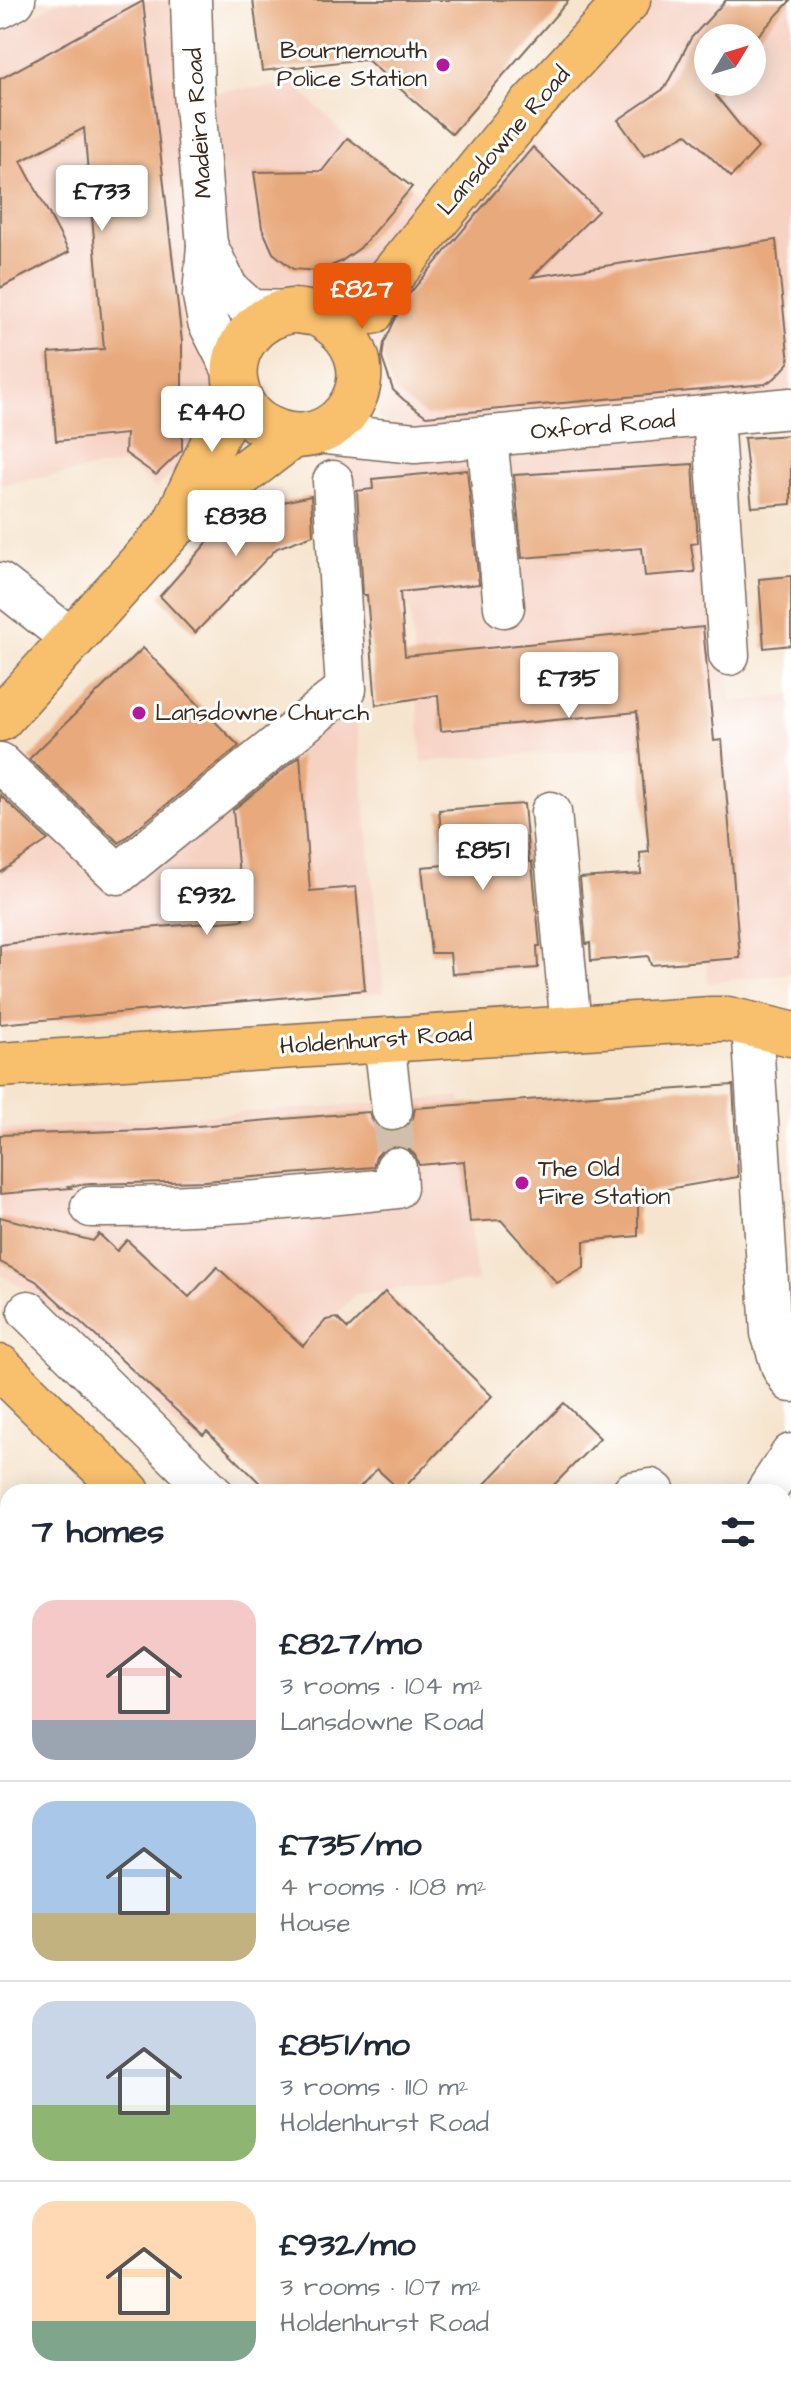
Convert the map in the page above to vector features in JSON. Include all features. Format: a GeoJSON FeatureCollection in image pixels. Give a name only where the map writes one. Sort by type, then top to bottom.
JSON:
{"type":"FeatureCollection","features":[{"type":"Feature","properties":{"kind":"main road","name":"Lansdowne Road"},"geometry":{"type":"LineString","coordinates":[[358,361],[383,286],[526,111],[628,0]]}},
{"type":"Feature","properties":{"kind":"main road","name":"Lansdowne Road"},"geometry":{"type":"LineString","coordinates":[[305,312],[383,286]]}},
{"type":"Feature","properties":{"kind":"main road"},"geometry":{"type":"LineString","coordinates":[[0,719],[173,527],[305,434],[335,424],[349,409],[357,391],[358,361],[347,334],[333,322],[305,312],[275,315],[252,331],[237,356],[236,383],[173,527]]}},
{"type":"Feature","properties":{"kind":"main road"},"geometry":{"type":"LineString","coordinates":[[236,383],[246,409],[258,422],[274,431],[305,434]]}},
{"type":"Feature","properties":{"kind":"main road","name":"Holdenhurst Road"},"geometry":{"type":"LineString","coordinates":[[0,1065],[571,1027],[728,1019],[778,1023]]}},
{"type":"Feature","properties":{"kind":"main road"},"geometry":{"type":"LineString","coordinates":[[0,1367],[120,1484]]}},
{"type":"Feature","properties":{"kind":"street"},"geometry":{"type":"LineString","coordinates":[[0,8],[15,0]]}},
{"type":"Feature","properties":{"kind":"street","name":"Madeira Road"},"geometry":{"type":"LineString","coordinates":[[191,0],[194,93],[207,245],[203,296],[208,322],[236,383]]}},
{"type":"Feature","properties":{"kind":"street","name":"Madeira Road"},"geometry":{"type":"LineString","coordinates":[[207,245],[228,289],[251,310],[305,312]]}},
{"type":"Feature","properties":{"kind":"street"},"geometry":{"type":"LineString","coordinates":[[358,361],[377,417],[415,443]]}},
{"type":"Feature","properties":{"kind":"street","name":"Oxford Road"},"geometry":{"type":"LineString","coordinates":[[305,434],[415,443],[791,408]]}},
{"type":"Feature","properties":{"kind":"street"},"geometry":{"type":"LineString","coordinates":[[713,416],[729,655]]}},
{"type":"Feature","properties":{"kind":"street"},"geometry":{"type":"LineString","coordinates":[[487,437],[504,607]]}},
{"type":"Feature","properties":{"kind":"street"},"geometry":{"type":"LineString","coordinates":[[0,763],[118,874],[346,689],[333,481]]}},
{"type":"Feature","properties":{"kind":"street"},"geometry":{"type":"LineString","coordinates":[[0,583],[72,639]]}},
{"type":"Feature","properties":{"kind":"street"},"geometry":{"type":"LineString","coordinates":[[551,812],[571,1027]]}},
{"type":"Feature","properties":{"kind":"street"},"geometry":{"type":"LineString","coordinates":[[778,1023],[771,1333],[782,1368],[791,1382]]}},
{"type":"Feature","properties":{"kind":"street"},"geometry":{"type":"LineString","coordinates":[[384,1040],[392,1110]]}},
{"type":"Feature","properties":{"kind":"street"},"geometry":{"type":"LineString","coordinates":[[91,1207],[180,1208],[397,1188],[396,1168]]}},
{"type":"Feature","properties":{"kind":"street"},"geometry":{"type":"LineString","coordinates":[[28,1311],[191,1484]]}},
{"type":"Feature","properties":{"kind":"street"},"geometry":{"type":"LineString","coordinates":[[771,1484],[791,1454]]}},
{"type":"Feature","properties":{"kind":"shaded area"},"geometry":{"type":"Polygon","coordinates":[[[60,0],[171,0],[217,397],[199,448],[156,489],[126,463],[0,485],[0,34],[60,0]]]}},
{"type":"Feature","properties":{"kind":"shaded area"},"geometry":{"type":"Polygon","coordinates":[[[628,0],[791,0],[791,408],[714,416],[731,702],[791,696],[791,973],[708,983],[691,742],[422,762],[410,609],[342,614],[333,481],[317,433],[413,442],[377,417],[360,371],[315,313],[228,289],[194,93],[295,85],[348,138],[412,187],[437,219],[628,0]]]}},
{"type":"Feature","properties":{"kind":"shaded area"},"geometry":{"type":"Polygon","coordinates":[[[354,699],[384,992],[0,1026],[0,770],[112,887],[354,699]]]}},
{"type":"Feature","properties":{"kind":"shaded area"},"geometry":{"type":"Polygon","coordinates":[[[461,1097],[461,1105],[580,1205],[584,1268],[557,1283],[501,1220],[470,1222],[477,1281],[356,1294],[200,1447],[39,1298],[0,1274],[0,1130],[461,1097]]]}},
{"type":"Feature","properties":{"kind":"building","name":"Bournemouth Police Station"},"geometry":{"type":"Polygon","coordinates":[[[253,0],[569,0],[452,134],[366,59],[262,71],[253,0]]]}},
{"type":"Feature","properties":{"kind":"building"},"geometry":{"type":"Polygon","coordinates":[[[726,0],[791,0],[766,27],[766,24],[704,24],[726,0]]]}},
{"type":"Feature","properties":{"kind":"building"},"geometry":{"type":"Polygon","coordinates":[[[143,1],[182,342],[182,450],[156,475],[125,453],[126,434],[56,441],[49,353],[104,349],[84,128],[21,161],[69,252],[0,288],[0,79],[143,1]]]}},
{"type":"Feature","properties":{"kind":"building"},"geometry":{"type":"Polygon","coordinates":[[[694,35],[694,96],[716,96],[758,148],[731,177],[687,134],[644,156],[618,120],[665,88],[694,35]]]}},
{"type":"Feature","properties":{"kind":"building"},"geometry":{"type":"Polygon","coordinates":[[[348,138],[412,187],[360,248],[340,262],[319,271],[293,269],[273,253],[262,228],[254,172],[322,171],[348,138]]]}},
{"type":"Feature","properties":{"kind":"building"},"geometry":{"type":"Polygon","coordinates":[[[533,147],[598,211],[532,277],[776,240],[789,363],[765,384],[426,416],[404,400],[393,390],[382,358],[384,343],[405,299],[533,147]]]}},
{"type":"Feature","properties":{"kind":"building"},"geometry":{"type":"Polygon","coordinates":[[[791,435],[791,504],[752,507],[744,438],[791,435]]]}},
{"type":"Feature","properties":{"kind":"building"},"geometry":{"type":"Polygon","coordinates":[[[693,464],[698,543],[691,544],[695,572],[645,576],[642,548],[522,558],[514,475],[693,464]]]}},
{"type":"Feature","properties":{"kind":"building"},"geometry":{"type":"Polygon","coordinates":[[[467,470],[479,584],[400,592],[405,656],[703,627],[714,741],[722,740],[740,958],[651,965],[648,956],[591,961],[590,943],[586,944],[580,878],[641,874],[640,853],[649,852],[637,712],[441,731],[438,695],[376,705],[367,595],[363,595],[357,491],[373,489],[372,479],[467,470]]]}},
{"type":"Feature","properties":{"kind":"building"},"geometry":{"type":"Polygon","coordinates":[[[311,496],[313,535],[277,548],[195,633],[160,596],[227,520],[242,511],[311,496]]]}},
{"type":"Feature","properties":{"kind":"building"},"geometry":{"type":"Polygon","coordinates":[[[791,576],[791,645],[764,648],[759,579],[791,576]]]}},
{"type":"Feature","properties":{"kind":"building"},"geometry":{"type":"Polygon","coordinates":[[[143,648],[239,746],[119,843],[29,759],[143,648]]]}},
{"type":"Feature","properties":{"kind":"building"},"geometry":{"type":"Polygon","coordinates":[[[300,756],[310,891],[356,887],[365,990],[0,1024],[0,945],[98,932],[243,920],[233,810],[300,756]]]}},
{"type":"Feature","properties":{"kind":"building"},"geometry":{"type":"Polygon","coordinates":[[[0,795],[48,840],[0,873],[0,795]]]}},
{"type":"Feature","properties":{"kind":"building"},"geometry":{"type":"Polygon","coordinates":[[[524,804],[540,946],[537,946],[538,968],[452,974],[450,953],[431,953],[422,867],[444,865],[439,810],[524,804]]]}},
{"type":"Feature","properties":{"kind":"building"},"geometry":{"type":"Polygon","coordinates":[[[733,1085],[738,1177],[638,1194],[638,1236],[584,1241],[584,1268],[557,1283],[501,1220],[470,1222],[464,1161],[419,1165],[415,1155],[407,1148],[396,1145],[383,1149],[373,1167],[205,1181],[91,1184],[0,1194],[0,1135],[147,1130],[369,1112],[374,1124],[394,1133],[406,1128],[415,1108],[733,1085]]]}},
{"type":"Feature","properties":{"kind":"building"},"geometry":{"type":"Polygon","coordinates":[[[0,1217],[93,1241],[99,1234],[117,1251],[127,1240],[189,1297],[217,1267],[303,1346],[326,1320],[337,1318],[348,1329],[385,1292],[492,1396],[408,1484],[393,1484],[377,1469],[363,1484],[261,1484],[207,1431],[203,1435],[36,1281],[0,1262],[0,1217]]]}},
{"type":"Feature","properties":{"kind":"building"},"geometry":{"type":"Polygon","coordinates":[[[564,1403],[600,1438],[555,1484],[485,1484],[564,1403]]]}},
{"type":"Feature","properties":{"kind":"tunnel"},"geometry":{"type":"LineString","coordinates":[[392,1110],[396,1168]]}},
{"type":"Feature","properties":{"kind":"place","name":"Bournemouth Police Station"},"geometry":{"type":"Point","coordinates":[443,65]}},
{"type":"Feature","properties":{"kind":"place","name":"Lansdowne Church"},"geometry":{"type":"Point","coordinates":[139,713]}},
{"type":"Feature","properties":{"kind":"place","name":"The Old Fire Station"},"geometry":{"type":"Point","coordinates":[522,1183]}}]}
